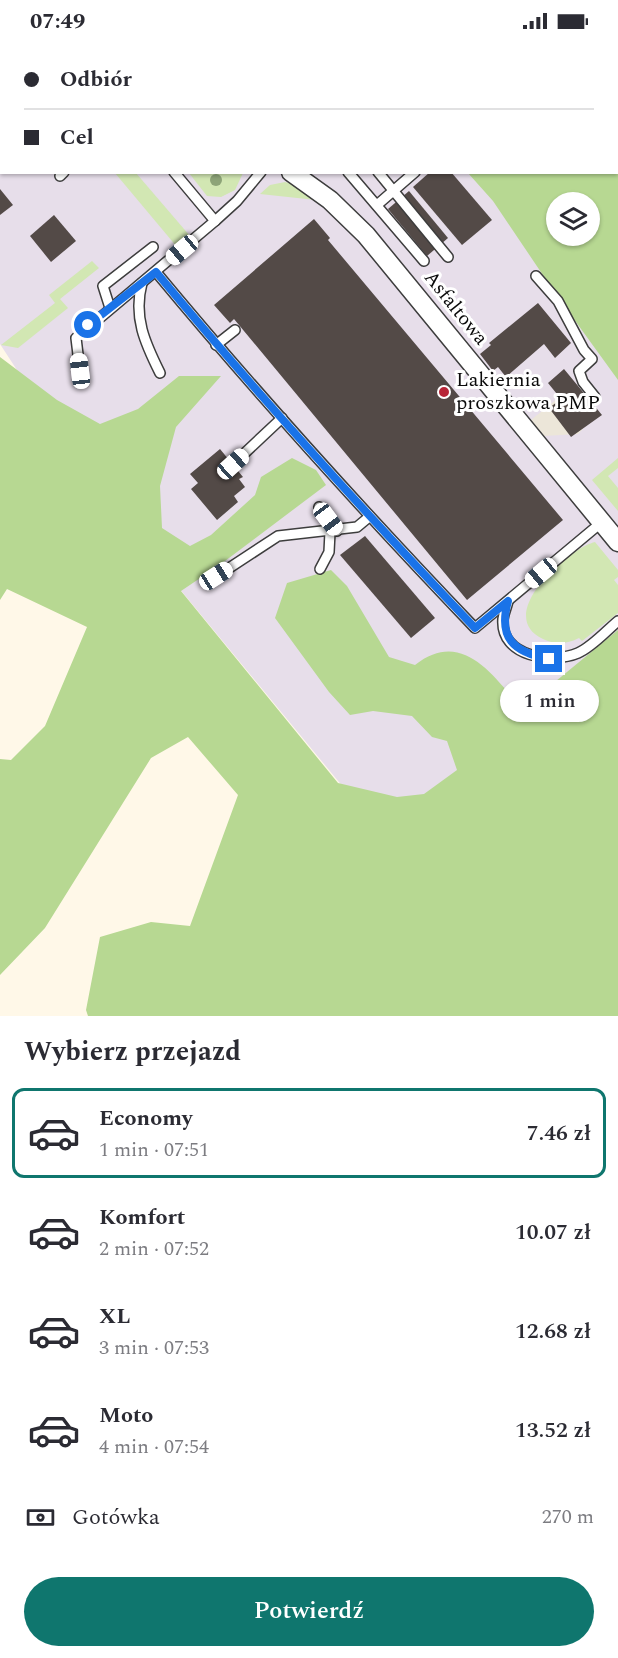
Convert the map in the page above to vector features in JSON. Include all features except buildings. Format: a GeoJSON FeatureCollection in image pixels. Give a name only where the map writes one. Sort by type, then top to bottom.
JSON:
{"type":"FeatureCollection","features":[{"type":"Feature","properties":{"kind":"street","name":"Asfaltowa"},"geometry":{"type":"LineString","coordinates":[[294,174],[330,200],[366,234],[618,542]]}},
{"type":"Feature","properties":{"kind":"lane"},"geometry":{"type":"LineString","coordinates":[[176,174],[215,221]]}},
{"type":"Feature","properties":{"kind":"lane"},"geometry":{"type":"LineString","coordinates":[[80,371],[76,338],[215,221],[237,201],[259,174]]}},
{"type":"Feature","properties":{"kind":"lane"},"geometry":{"type":"LineString","coordinates":[[350,174],[424,261]]}},
{"type":"Feature","properties":{"kind":"lane"},"geometry":{"type":"LineString","coordinates":[[380,174],[448,257]]}},
{"type":"Feature","properties":{"kind":"lane"},"geometry":{"type":"LineString","coordinates":[[377,205],[413,174]]}},
{"type":"Feature","properties":{"kind":"lane"},"geometry":{"type":"LineString","coordinates":[[110,308],[103,286],[153,247]]}},
{"type":"Feature","properties":{"kind":"lane"},"geometry":{"type":"LineString","coordinates":[[156,272],[216,345],[369,517],[475,628],[602,522]]}},
{"type":"Feature","properties":{"kind":"lane"},"geometry":{"type":"LineString","coordinates":[[536,276],[558,301],[584,350],[592,359],[579,370],[583,382],[595,397]]}},
{"type":"Feature","properties":{"kind":"lane"},"geometry":{"type":"LineString","coordinates":[[142,283],[137,300],[139,322],[146,346],[160,373]]}},
{"type":"Feature","properties":{"kind":"lane"},"geometry":{"type":"LineString","coordinates":[[216,345],[235,330]]}},
{"type":"Feature","properties":{"kind":"lane"},"geometry":{"type":"LineString","coordinates":[[233,464],[282,418]]}},
{"type":"Feature","properties":{"kind":"lane"},"geometry":{"type":"LineString","coordinates":[[319,507],[334,531],[329,552],[320,568]]}},
{"type":"Feature","properties":{"kind":"lane"},"geometry":{"type":"LineString","coordinates":[[216,576],[278,536],[357,527],[369,517]]}},
{"type":"Feature","properties":{"kind":"lane"},"geometry":{"type":"LineString","coordinates":[[508,601],[503,620],[506,635],[516,646],[534,656],[549,659],[580,652],[618,621]]}},
{"type":"Feature","properties":{"kind":"shaded area"},"geometry":{"type":"Polygon","coordinates":[[[0,174],[618,174],[618,1016],[532,1016],[84,473],[0,344],[0,174]]]}},
{"type":"Feature","properties":{"kind":"shaded area"},"geometry":{"type":"Polygon","coordinates":[[[557,399],[583,429],[578,434],[544,436],[531,420],[557,399]]]}},
{"type":"Feature","properties":{"kind":"green space"},"geometry":{"type":"Polygon","coordinates":[[[116,174],[137,174],[190,236],[177,247],[116,174]]]}},
{"type":"Feature","properties":{"kind":"green space"},"geometry":{"type":"Polygon","coordinates":[[[190,174],[243,174],[235,190],[221,197],[207,196],[190,174]]]}},
{"type":"Feature","properties":{"kind":"green space"},"geometry":{"type":"Polygon","coordinates":[[[469,174],[618,174],[618,380],[555,293],[493,201],[469,174]]]}},
{"type":"Feature","properties":{"kind":"green space"},"geometry":{"type":"Polygon","coordinates":[[[285,182],[293,184],[316,200],[260,194],[270,185],[285,182]]]}},
{"type":"Feature","properties":{"kind":"green space"},"geometry":{"type":"Polygon","coordinates":[[[92,261],[99,268],[60,299],[68,308],[18,348],[1,345],[55,303],[49,295],[92,261]]]}},
{"type":"Feature","properties":{"kind":"green space"},"geometry":{"type":"Polygon","coordinates":[[[0,357],[57,400],[100,424],[138,409],[179,376],[221,376],[176,427],[160,486],[162,528],[190,546],[211,535],[255,495],[261,477],[292,458],[316,470],[326,485],[221,564],[181,591],[338,783],[397,797],[424,794],[457,770],[447,741],[432,737],[412,716],[373,711],[350,715],[329,692],[275,618],[287,583],[331,570],[347,586],[389,657],[415,665],[432,655],[447,651],[462,654],[488,670],[522,709],[618,630],[618,1016],[88,1016],[86,1010],[100,937],[151,922],[190,926],[238,795],[188,737],[151,758],[45,928],[0,975],[0,759],[11,760],[45,726],[87,627],[7,589],[0,600],[0,357]]]}},
{"type":"Feature","properties":{"kind":"green space"},"geometry":{"type":"Polygon","coordinates":[[[618,458],[618,468],[608,476],[618,488],[618,511],[592,480],[618,458]]]}},
{"type":"Feature","properties":{"kind":"green space"},"geometry":{"type":"Polygon","coordinates":[[[595,542],[618,570],[618,577],[614,580],[618,585],[618,613],[582,641],[579,638],[566,643],[556,643],[543,639],[530,629],[526,615],[530,600],[553,570],[583,547],[595,542]]]}},
{"type":"Feature","properties":{"kind":"place","name":"Lakiernia proszkowa PMP"},"geometry":{"type":"Point","coordinates":[444,392]}},
{"type":"Feature","properties":{"kind":"route"},"geometry":{"type":"LineString","coordinates":[[88,325],[156,272],[244,378],[306,444],[369,517],[475,628],[508,601],[503,620],[506,635],[516,646],[534,656],[549,659]]}}]}
